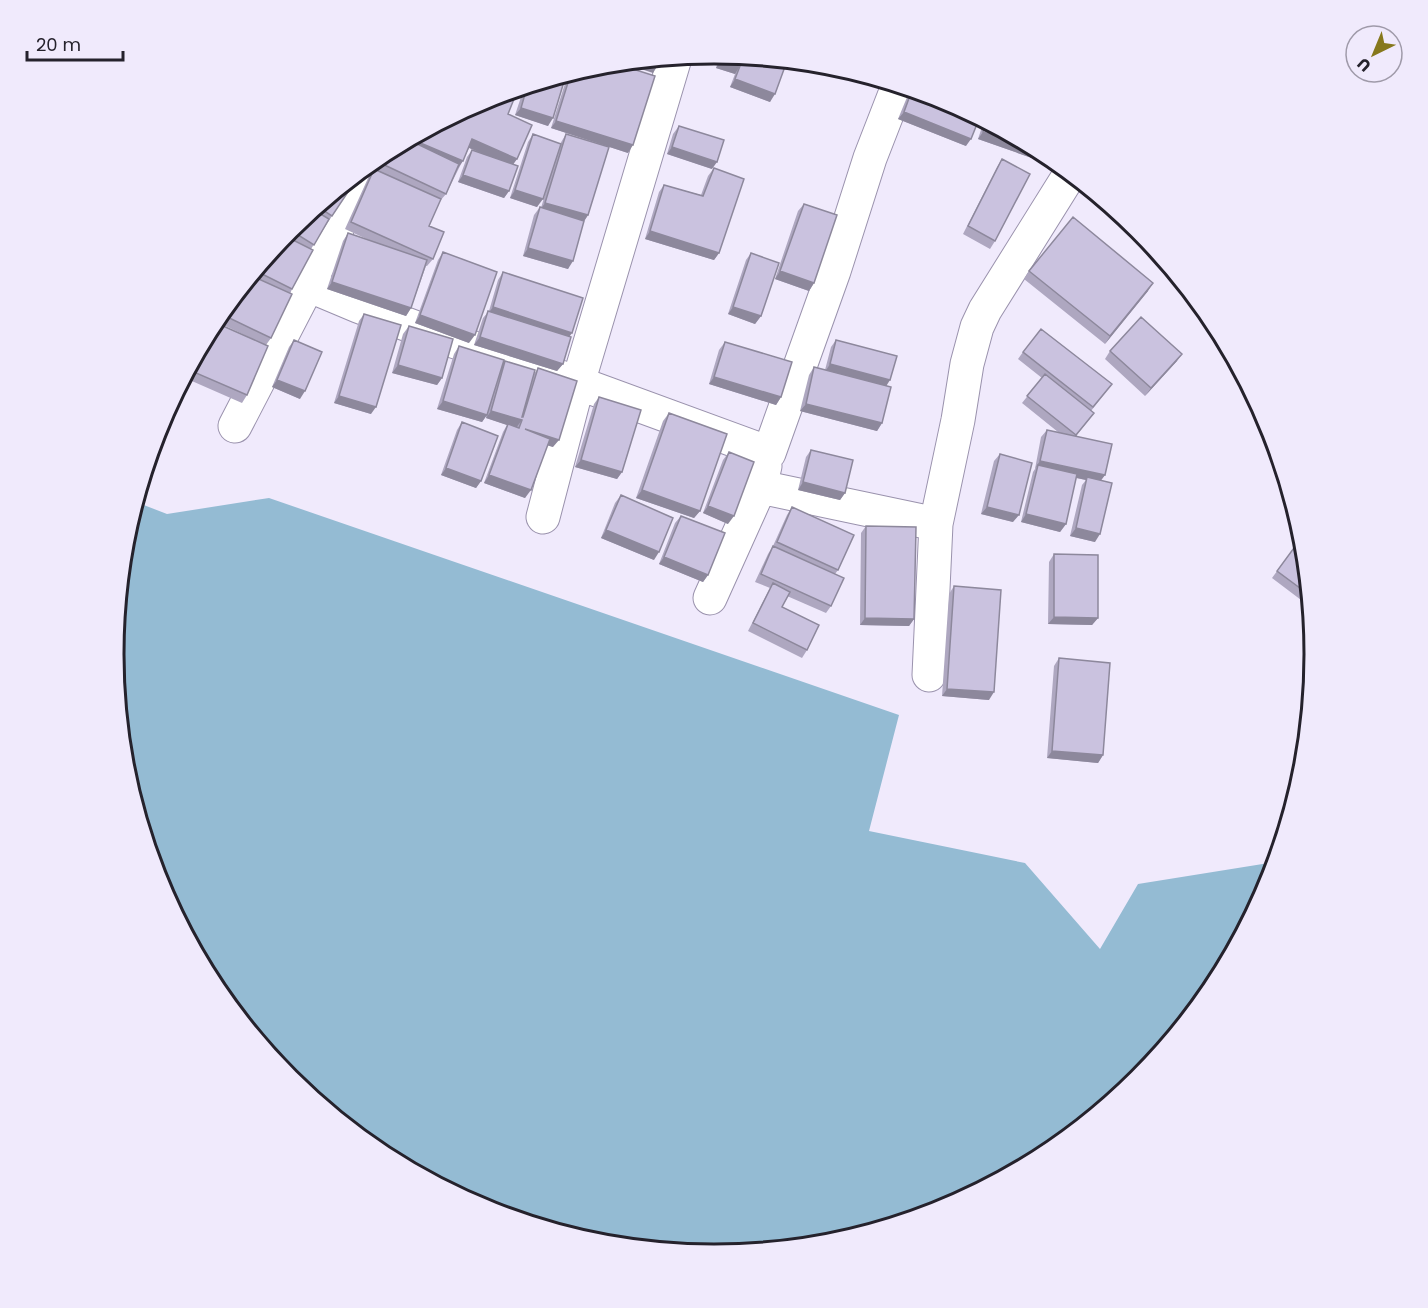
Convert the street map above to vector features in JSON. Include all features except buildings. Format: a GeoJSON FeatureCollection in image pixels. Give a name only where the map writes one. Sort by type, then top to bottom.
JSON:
{"type":"FeatureCollection","features":[{"type":"Feature","properties":{"kind":"street"},"geometry":{"type":"LineString","coordinates":[[543,517],[578,382],[673,66]]}},
{"type":"Feature","properties":{"kind":"street"},"geometry":{"type":"LineString","coordinates":[[710,598],[760,487],[768,453],[834,271],[870,158],[895,94]]}},
{"type":"Feature","properties":{"kind":"street"},"geometry":{"type":"LineString","coordinates":[[929,675],[936,524],[958,420],[967,364],[977,327],[985,310],[1066,181]]}},
{"type":"Feature","properties":{"kind":"street"},"geometry":{"type":"LineString","coordinates":[[235,426],[361,182]]}},
{"type":"Feature","properties":{"kind":"street"},"geometry":{"type":"LineString","coordinates":[[308,285],[435,335],[578,382],[768,453]]}},
{"type":"Feature","properties":{"kind":"street"},"geometry":{"type":"LineString","coordinates":[[760,487],[936,524]]}},
{"type":"Feature","properties":{"kind":"water"},"geometry":{"type":"Polygon","coordinates":[[[269,498],[899,715],[869,831],[1025,863],[1100,949],[1138,884],[1265,864],[1243,915],[1225,949],[1182,1013],[1157,1043],[1131,1071],[1073,1122],[1009,1165],[975,1183],[940,1199],[867,1223],[829,1232],[753,1242],[714,1244],[637,1238],[599,1232],[525,1212],[488,1199],[419,1165],[355,1122],[325,1097],[297,1071],[246,1013],[203,949],[185,915],[156,843],[136,769],[126,693],[124,654],[130,577],[144,505],[167,514],[269,498]]]}}]}
